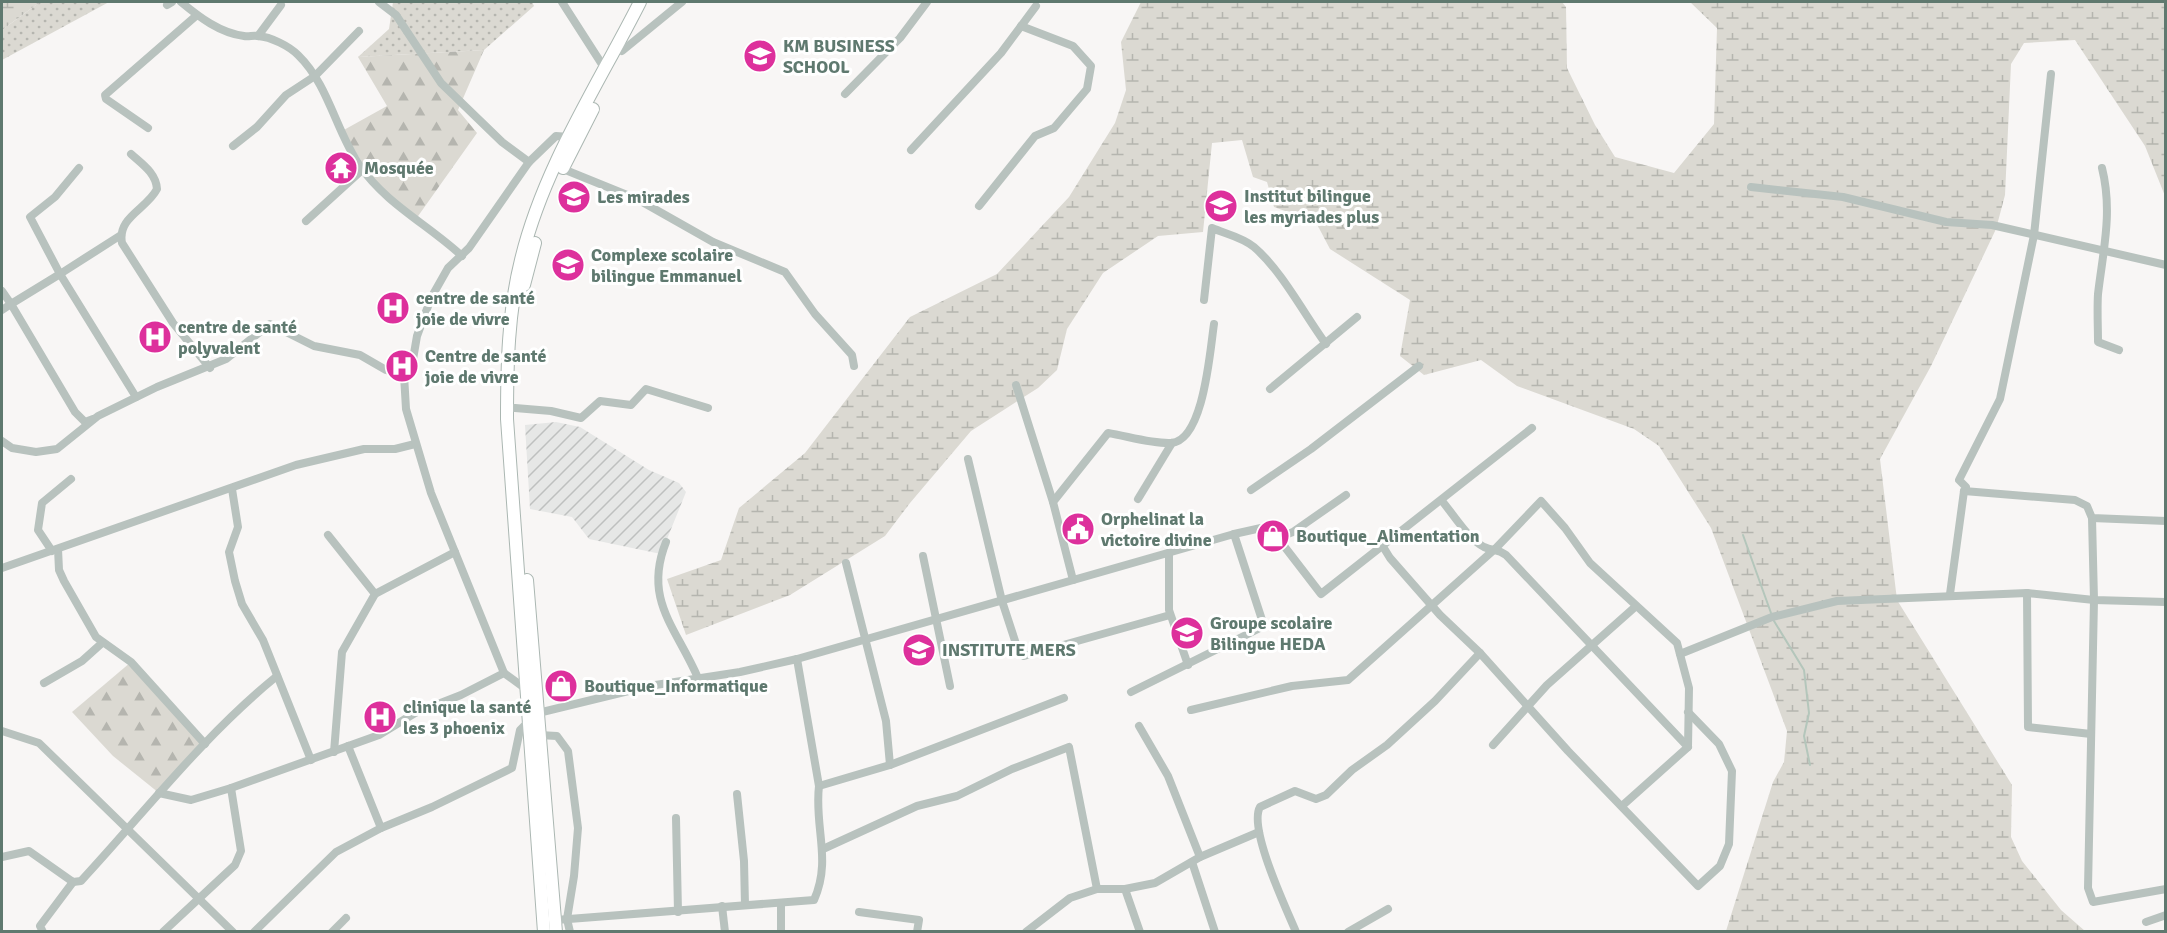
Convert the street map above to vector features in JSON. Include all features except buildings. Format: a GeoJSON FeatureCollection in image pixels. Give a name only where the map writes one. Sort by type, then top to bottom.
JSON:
{"type":"FeatureCollection","features":[{"type":"Feature","properties":{"kind":"main road"},"geometry":{"type":"LineString","coordinates":[[559,924],[539,735],[531,717],[526,689],[507,419],[507,367],[512,303],[521,258],[540,205],[569,137],[637,10],[645,2]]}},
{"type":"Feature","properties":{"kind":"main road"},"geometry":{"type":"LineString","coordinates":[[544,932],[514,365],[521,298],[531,252],[563,169],[622,51],[637,10]]}},
{"type":"Feature","properties":{"kind":"street"},"geometry":{"type":"LineString","coordinates":[[181,2],[220,29],[245,37],[258,36],[289,47],[308,65],[315,76],[362,170],[380,190],[431,228],[462,256]]}},
{"type":"Feature","properties":{"kind":"street"},"geometry":{"type":"LineString","coordinates":[[379,2],[396,15],[441,83],[502,141],[529,162]]}},
{"type":"Feature","properties":{"kind":"street"},"geometry":{"type":"LineString","coordinates":[[562,2],[605,69]]}},
{"type":"Feature","properties":{"kind":"street"},"geometry":{"type":"LineString","coordinates":[[622,51],[682,2]]}},
{"type":"Feature","properties":{"kind":"street"},"geometry":{"type":"LineString","coordinates":[[846,94],[900,38],[927,2]]}},
{"type":"Feature","properties":{"kind":"street"},"geometry":{"type":"LineString","coordinates":[[258,36],[281,5]]}},
{"type":"Feature","properties":{"kind":"street"},"geometry":{"type":"LineString","coordinates":[[911,150],[1001,53],[1035,6]]}},
{"type":"Feature","properties":{"kind":"street"},"geometry":{"type":"LineString","coordinates":[[148,128],[106,99],[105,95],[197,15]]}},
{"type":"Feature","properties":{"kind":"street"},"geometry":{"type":"LineString","coordinates":[[979,206],[1035,136],[1054,128],[1087,89],[1091,66],[1073,46],[1021,26]]}},
{"type":"Feature","properties":{"kind":"street"},"geometry":{"type":"LineString","coordinates":[[233,147],[257,127],[286,95],[315,76],[359,31]]}},
{"type":"Feature","properties":{"kind":"street"},"geometry":{"type":"LineString","coordinates":[[1950,594],[1966,487],[1959,480],[2000,399],[2034,235],[2051,74]]}},
{"type":"Feature","properties":{"kind":"street"},"geometry":{"type":"LineString","coordinates":[[526,689],[504,672],[455,552],[415,444],[406,409],[404,375],[412,365],[417,336],[431,298],[448,268],[462,256],[529,162],[556,136],[569,137]]}},
{"type":"Feature","properties":{"kind":"street"},"geometry":{"type":"LineString","coordinates":[[2,310],[121,235],[132,214],[157,189],[156,181],[149,171],[131,154]]}},
{"type":"Feature","properties":{"kind":"street"},"geometry":{"type":"LineString","coordinates":[[79,168],[55,197],[30,217],[60,274],[136,397]]}},
{"type":"Feature","properties":{"kind":"street"},"geometry":{"type":"LineString","coordinates":[[2102,168],[2108,192],[2105,251],[2098,296],[2098,342],[2119,350]]}},
{"type":"Feature","properties":{"kind":"street"},"geometry":{"type":"LineString","coordinates":[[563,169],[637,199],[713,242],[785,272],[815,314],[852,355],[854,366]]}},
{"type":"Feature","properties":{"kind":"street"},"geometry":{"type":"LineString","coordinates":[[306,221],[362,170]]}},
{"type":"Feature","properties":{"kind":"street"},"geometry":{"type":"LineString","coordinates":[[1751,187],[1843,197],[1946,222],[1992,225],[2165,267]]}},
{"type":"Feature","properties":{"kind":"street"},"geometry":{"type":"LineString","coordinates":[[1204,300],[1212,228],[1239,238],[1254,247],[1275,269],[1326,344]]}},
{"type":"Feature","properties":{"kind":"street"},"geometry":{"type":"LineString","coordinates":[[121,235],[122,243],[173,323],[210,368]]}},
{"type":"Feature","properties":{"kind":"street"},"geometry":{"type":"LineString","coordinates":[[2,291],[75,412],[85,422],[136,397],[210,368],[226,359],[270,324],[314,346],[360,355],[386,370],[404,375]]}},
{"type":"Feature","properties":{"kind":"street"},"geometry":{"type":"LineString","coordinates":[[1270,389],[1357,317]]}},
{"type":"Feature","properties":{"kind":"street"},"geometry":{"type":"LineString","coordinates":[[1053,501],[1108,433],[1172,443],[1184,438],[1198,417],[1214,324]]}},
{"type":"Feature","properties":{"kind":"street"},"geometry":{"type":"LineString","coordinates":[[1251,490],[1311,448],[1419,366]]}},
{"type":"Feature","properties":{"kind":"street"},"geometry":{"type":"LineString","coordinates":[[1016,385],[1053,501],[1073,580]]}},
{"type":"Feature","properties":{"kind":"street"},"geometry":{"type":"LineString","coordinates":[[515,408],[551,411],[581,418],[600,401],[631,405],[646,389],[708,408]]}},
{"type":"Feature","properties":{"kind":"street"},"geometry":{"type":"LineString","coordinates":[[2,441],[12,448],[36,452],[57,449],[95,418]]}},
{"type":"Feature","properties":{"kind":"street"},"geometry":{"type":"LineString","coordinates":[[1274,533],[1321,594],[1532,428]]}},
{"type":"Feature","properties":{"kind":"street"},"geometry":{"type":"LineString","coordinates":[[1138,500],[1172,443]]}},
{"type":"Feature","properties":{"kind":"street"},"geometry":{"type":"LineString","coordinates":[[2,568],[296,465],[364,449],[395,449],[415,444]]}},
{"type":"Feature","properties":{"kind":"street"},"geometry":{"type":"LineString","coordinates":[[968,459],[1002,601],[1018,653],[1024,656],[1170,615]]}},
{"type":"Feature","properties":{"kind":"street"},"geometry":{"type":"LineString","coordinates":[[70,479],[42,503],[38,530],[55,550],[59,570],[87,625],[102,642],[130,662],[205,744]]}},
{"type":"Feature","properties":{"kind":"street"},"geometry":{"type":"LineString","coordinates":[[232,489],[238,527],[230,556],[242,604],[263,640],[311,760]]}},
{"type":"Feature","properties":{"kind":"street"},"geometry":{"type":"LineString","coordinates":[[1964,491],[2074,500],[2087,506],[2092,518],[2094,600],[2088,888],[2093,902],[2166,889]]}},
{"type":"Feature","properties":{"kind":"street"},"geometry":{"type":"LineString","coordinates":[[254,932],[336,852],[381,828],[432,807],[512,768],[520,730],[531,717],[598,697],[740,672],[797,659],[1170,553],[1224,535],[1261,528],[1285,535],[1293,532],[1346,495]]}},
{"type":"Feature","properties":{"kind":"street"},"geometry":{"type":"LineString","coordinates":[[1442,501],[1476,541],[1484,547],[1496,548],[1539,588],[1688,747]]}},
{"type":"Feature","properties":{"kind":"street"},"geometry":{"type":"LineString","coordinates":[[1191,710],[1292,686],[1348,680],[1496,548],[1540,501],[1565,528],[1590,563],[1635,608],[1677,643],[1689,688],[1688,747],[1623,805]]}},
{"type":"Feature","properties":{"kind":"street"},"geometry":{"type":"LineString","coordinates":[[2092,518],[2166,521]]}},
{"type":"Feature","properties":{"kind":"street"},"geometry":{"type":"LineString","coordinates":[[1131,692],[1264,626],[1234,534]]}},
{"type":"Feature","properties":{"kind":"street"},"geometry":{"type":"LineString","coordinates":[[327,535],[375,594]]}},
{"type":"Feature","properties":{"kind":"street"},"geometry":{"type":"LineString","coordinates":[[666,542],[656,576],[658,595],[698,678]]}},
{"type":"Feature","properties":{"kind":"street"},"geometry":{"type":"LineString","coordinates":[[1382,545],[1390,558],[1432,606],[1480,653],[1588,772],[1623,805],[1698,886],[1720,866],[1729,844],[1732,771],[1719,744],[1689,712]]}},
{"type":"Feature","properties":{"kind":"street"},"geometry":{"type":"LineString","coordinates":[[334,752],[342,652],[375,594],[455,552]]}},
{"type":"Feature","properties":{"kind":"street"},"geometry":{"type":"LineString","coordinates":[[1170,553],[1170,615],[1188,665]]}},
{"type":"Feature","properties":{"kind":"street"},"geometry":{"type":"LineString","coordinates":[[923,556],[938,618],[950,686]]}},
{"type":"Feature","properties":{"kind":"street"},"geometry":{"type":"LineString","coordinates":[[846,563],[886,721],[890,765]]}},
{"type":"Feature","properties":{"kind":"street"},"geometry":{"type":"LineString","coordinates":[[2027,593],[2028,727],[2091,734]]}},
{"type":"Feature","properties":{"kind":"street"},"geometry":{"type":"LineString","coordinates":[[1680,654],[1772,617],[1837,601],[1950,594],[2027,593],[2094,600],[2166,602]]}},
{"type":"Feature","properties":{"kind":"street"},"geometry":{"type":"LineString","coordinates":[[1493,745],[1528,705],[1591,645],[1635,608]]}},
{"type":"Feature","properties":{"kind":"street"},"geometry":{"type":"LineString","coordinates":[[44,683],[82,661],[102,642]]}},
{"type":"Feature","properties":{"kind":"street"},"geometry":{"type":"LineString","coordinates":[[1296,932],[1259,832],[1257,814],[1260,807],[1295,791],[1316,799],[1326,795],[1352,770],[1387,745],[1435,701],[1480,653]]}},
{"type":"Feature","properties":{"kind":"street"},"geometry":{"type":"LineString","coordinates":[[559,924],[722,906],[814,900],[823,877],[823,849],[817,813],[819,786],[797,659]]}},
{"type":"Feature","properties":{"kind":"street"},"geometry":{"type":"LineString","coordinates":[[159,793],[191,800],[334,752],[379,735],[415,713],[461,695],[504,672]]}},
{"type":"Feature","properties":{"kind":"street"},"geometry":{"type":"LineString","coordinates":[[2,857],[29,851],[73,882],[81,881],[205,744],[239,709],[277,676]]}},
{"type":"Feature","properties":{"kind":"street"},"geometry":{"type":"LineString","coordinates":[[819,786],[890,765],[1064,698]]}},
{"type":"Feature","properties":{"kind":"street"},"geometry":{"type":"LineString","coordinates":[[1139,726],[1168,776],[1196,859],[1215,932]]}},
{"type":"Feature","properties":{"kind":"street"},"geometry":{"type":"LineString","coordinates":[[2,730],[39,744],[233,932]]}},
{"type":"Feature","properties":{"kind":"street"},"geometry":{"type":"LineString","coordinates":[[539,735],[557,736],[568,751],[578,828],[574,876],[559,924]]}},
{"type":"Feature","properties":{"kind":"street"},"geometry":{"type":"LineString","coordinates":[[348,746],[381,828]]}},
{"type":"Feature","properties":{"kind":"street"},"geometry":{"type":"LineString","coordinates":[[823,849],[917,806],[957,796],[1012,769],[1069,747],[1097,889]]}},
{"type":"Feature","properties":{"kind":"street"},"geometry":{"type":"LineString","coordinates":[[163,932],[235,865],[241,856],[231,788]]}},
{"type":"Feature","properties":{"kind":"street"},"geometry":{"type":"LineString","coordinates":[[737,794],[744,861],[744,905]]}},
{"type":"Feature","properties":{"kind":"street"},"geometry":{"type":"LineString","coordinates":[[676,818],[678,912]]}},
{"type":"Feature","properties":{"kind":"street"},"geometry":{"type":"LineString","coordinates":[[1026,932],[1070,898],[1097,889],[1125,889],[1155,883],[1196,859],[1259,832]]}},
{"type":"Feature","properties":{"kind":"street"},"geometry":{"type":"LineString","coordinates":[[43,932],[40,926],[73,882]]}},
{"type":"Feature","properties":{"kind":"street"},"geometry":{"type":"LineString","coordinates":[[1125,889],[1140,932]]}},
{"type":"Feature","properties":{"kind":"street"},"geometry":{"type":"LineString","coordinates":[[781,903],[781,932]]}},
{"type":"Feature","properties":{"kind":"street"},"geometry":{"type":"LineString","coordinates":[[722,906],[725,932]]}},
{"type":"Feature","properties":{"kind":"street"},"geometry":{"type":"LineString","coordinates":[[1348,932],[1388,909]]}},
{"type":"Feature","properties":{"kind":"street"},"geometry":{"type":"LineString","coordinates":[[860,912],[919,920],[917,932]]}},
{"type":"Feature","properties":{"kind":"street"},"geometry":{"type":"LineString","coordinates":[[2146,922],[2166,915]]}},
{"type":"Feature","properties":{"kind":"street"},"geometry":{"type":"LineString","coordinates":[[332,932],[346,918]]}},
{"type":"Feature","properties":{"kind":"street"},"geometry":{"type":"LineString","coordinates":[[559,924],[570,932]]}},
{"type":"Feature","properties":{"kind":"shaded area"},"geometry":{"type":"Polygon","coordinates":[[[556,422],[580,427],[649,470],[679,483],[686,492],[661,554],[589,539],[572,517],[530,509],[525,425],[556,422]]]}},
{"type":"Feature","properties":{"kind":"green space"},"geometry":{"type":"Polygon","coordinates":[[[2,2],[40,2],[2,30],[2,2]]]}},
{"type":"Feature","properties":{"kind":"green space"},"geometry":{"type":"Polygon","coordinates":[[[40,2],[109,2],[2,60],[2,30],[40,2]]]}},
{"type":"Feature","properties":{"kind":"green space"},"geometry":{"type":"Polygon","coordinates":[[[393,2],[532,2],[534,6],[484,50],[358,57],[389,29],[393,2]]]}},
{"type":"Feature","properties":{"kind":"green space"},"geometry":{"type":"Polygon","coordinates":[[[1141,2],[1562,2],[1566,7],[1567,68],[1595,125],[1615,157],[1674,173],[1714,124],[1717,28],[1690,2],[2165,2],[2165,196],[2145,146],[2075,40],[2024,43],[2011,64],[2005,195],[1996,229],[1931,366],[1880,459],[1897,600],[2012,785],[2011,837],[2022,861],[2061,910],[2085,931],[1726,931],[1773,782],[1784,762],[1787,731],[1711,528],[1659,446],[1634,429],[1517,386],[1481,360],[1424,375],[1400,356],[1410,300],[1330,249],[1310,211],[1296,215],[1274,207],[1267,182],[1253,177],[1242,140],[1212,143],[1203,232],[1158,236],[1103,273],[1067,329],[1057,370],[1038,388],[971,431],[885,536],[790,595],[686,635],[667,579],[721,560],[739,508],[805,453],[910,317],[997,274],[1069,197],[1115,123],[1126,90],[1121,42],[1141,2]]]}},
{"type":"Feature","properties":{"kind":"green space"},"geometry":{"type":"Polygon","coordinates":[[[484,50],[458,110],[477,133],[416,219],[380,190],[342,131],[387,106],[358,57],[484,50]]]}},
{"type":"Feature","properties":{"kind":"green space"},"geometry":{"type":"Polygon","coordinates":[[[131,662],[205,744],[159,793],[113,756],[72,712],[131,662]]]}},
{"type":"Feature","properties":{"kind":"waterway"},"geometry":{"type":"LineString","coordinates":[[1743,535],[1771,613]]}},
{"type":"Feature","properties":{"kind":"waterway"},"geometry":{"type":"LineString","coordinates":[[1774,621],[1804,670],[1809,713],[1804,736],[1810,765]]}},
{"type":"Feature","properties":{"kind":"place","name":"KM BUSINESS SCHOOL"},"geometry":{"type":"Point","coordinates":[760,56]}},
{"type":"Feature","properties":{"kind":"place","name":"Mosquée"},"geometry":{"type":"Point","coordinates":[341,168]}},
{"type":"Feature","properties":{"kind":"place","name":"Les mirades"},"geometry":{"type":"Point","coordinates":[574,197]}},
{"type":"Feature","properties":{"kind":"place","name":"Institut bilingue les myriades plus"},"geometry":{"type":"Point","coordinates":[1221,206]}},
{"type":"Feature","properties":{"kind":"place","name":"Complexe scolaire bilingue Emmanuel"},"geometry":{"type":"Point","coordinates":[568,265]}},
{"type":"Feature","properties":{"kind":"place","name":"centre de santé joie de vivre"},"geometry":{"type":"Point","coordinates":[393,308]}},
{"type":"Feature","properties":{"kind":"place","name":"centre de santé polyvalent"},"geometry":{"type":"Point","coordinates":[155,337]}},
{"type":"Feature","properties":{"kind":"place","name":"Centre de santé joie de vivre"},"geometry":{"type":"Point","coordinates":[402,366]}},
{"type":"Feature","properties":{"kind":"place","name":"Orphelinat la victoire divine"},"geometry":{"type":"Point","coordinates":[1078,529]}},
{"type":"Feature","properties":{"kind":"place","name":"Boutique_Alimentation"},"geometry":{"type":"Point","coordinates":[1273,536]}},
{"type":"Feature","properties":{"kind":"place","name":"Groupe scolaire Bilingue HEDA"},"geometry":{"type":"Point","coordinates":[1187,633]}},
{"type":"Feature","properties":{"kind":"place","name":"INSTITUTE MERS"},"geometry":{"type":"Point","coordinates":[919,650]}},
{"type":"Feature","properties":{"kind":"place","name":"Boutique_Informatique"},"geometry":{"type":"Point","coordinates":[561,686]}},
{"type":"Feature","properties":{"kind":"place","name":"clinique la santé les 3 phoenix"},"geometry":{"type":"Point","coordinates":[380,717]}}]}
